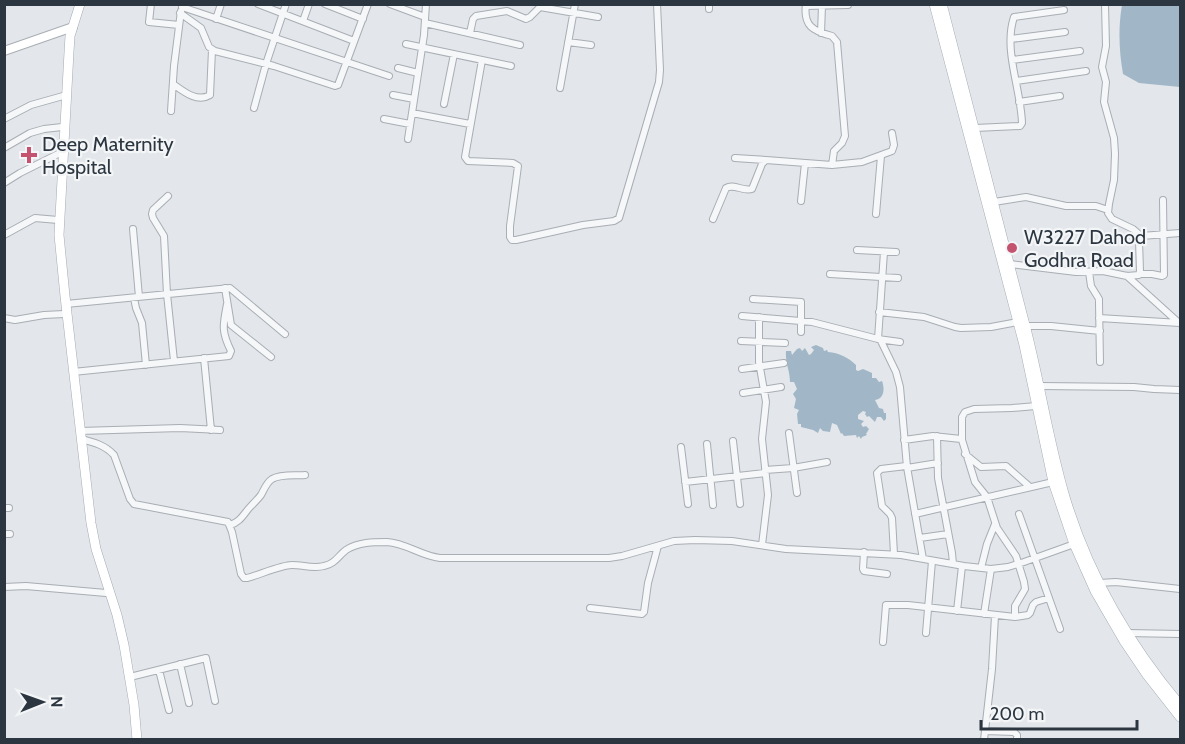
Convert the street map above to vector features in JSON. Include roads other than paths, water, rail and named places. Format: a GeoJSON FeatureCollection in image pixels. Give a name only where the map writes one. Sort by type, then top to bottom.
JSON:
{"type":"FeatureCollection","features":[{"type":"Feature","properties":{"kind":"main road"},"geometry":{"type":"LineString","coordinates":[[75,4],[69,52],[59,235],[91,523],[96,549],[117,615],[134,705],[135,740]]}},
{"type":"Feature","properties":{"kind":"main road"},"geometry":{"type":"LineString","coordinates":[[80,4],[66,43],[57,246],[93,555],[121,649],[135,740]]}},
{"type":"Feature","properties":{"kind":"main road"},"geometry":{"type":"LineString","coordinates":[[934,4],[1040,386],[1064,495],[1078,543],[1127,633],[1180,705]]}},
{"type":"Feature","properties":{"kind":"main road"},"geometry":{"type":"LineString","coordinates":[[942,4],[1010,264],[1036,406],[1053,482],[1095,591],[1124,641],[1180,717]]}},
{"type":"Feature","properties":{"kind":"street"},"geometry":{"type":"LineString","coordinates":[[151,4],[149,22],[179,25]]}},
{"type":"Feature","properties":{"kind":"street"},"geometry":{"type":"LineString","coordinates":[[216,19],[220,4]]}},
{"type":"Feature","properties":{"kind":"street"},"geometry":{"type":"LineString","coordinates":[[258,4],[354,41]]}},
{"type":"Feature","properties":{"kind":"street"},"geometry":{"type":"LineString","coordinates":[[254,108],[286,4]]}},
{"type":"Feature","properties":{"kind":"street"},"geometry":{"type":"LineString","coordinates":[[303,21],[309,4]]}},
{"type":"Feature","properties":{"kind":"street"},"geometry":{"type":"LineString","coordinates":[[326,4],[363,19]]}},
{"type":"Feature","properties":{"kind":"street"},"geometry":{"type":"LineString","coordinates":[[182,8],[201,28],[212,50],[335,86],[338,85],[368,4]]}},
{"type":"Feature","properties":{"kind":"street"},"geometry":{"type":"LineString","coordinates":[[390,4],[425,20],[520,45]]}},
{"type":"Feature","properties":{"kind":"street"},"geometry":{"type":"LineString","coordinates":[[408,139],[426,4]]}},
{"type":"Feature","properties":{"kind":"street"},"geometry":{"type":"LineString","coordinates":[[560,87],[575,4]]}},
{"type":"Feature","properties":{"kind":"street"},"geometry":{"type":"LineString","coordinates":[[482,60],[465,152],[466,159],[513,163],[518,166],[510,226],[512,240],[617,220],[659,82],[657,4]]}},
{"type":"Feature","properties":{"kind":"street"},"geometry":{"type":"LineString","coordinates":[[1106,4],[1106,46],[1102,66],[1106,82],[1104,102],[1114,138],[1115,154],[1109,216],[1141,236],[1180,232]]}},
{"type":"Feature","properties":{"kind":"street"},"geometry":{"type":"LineString","coordinates":[[832,165],[834,151],[845,136],[837,42],[832,36],[821,33],[807,23],[806,5],[848,5]]}},
{"type":"Feature","properties":{"kind":"street"},"geometry":{"type":"LineString","coordinates":[[821,33],[822,6]]}},
{"type":"Feature","properties":{"kind":"street"},"geometry":{"type":"LineString","coordinates":[[470,33],[473,19],[476,16],[507,11],[526,20],[540,7],[598,16]]}},
{"type":"Feature","properties":{"kind":"street"},"geometry":{"type":"LineString","coordinates":[[171,111],[182,8]]}},
{"type":"Feature","properties":{"kind":"street"},"geometry":{"type":"LineString","coordinates":[[182,8],[388,76]]}},
{"type":"Feature","properties":{"kind":"street"},"geometry":{"type":"LineString","coordinates":[[975,128],[1020,126],[1022,123],[1012,60],[1011,30],[1014,17],[1064,10]]}},
{"type":"Feature","properties":{"kind":"street"},"geometry":{"type":"LineString","coordinates":[[4,51],[71,27]]}},
{"type":"Feature","properties":{"kind":"street"},"geometry":{"type":"LineString","coordinates":[[1011,39],[1065,32]]}},
{"type":"Feature","properties":{"kind":"street"},"geometry":{"type":"LineString","coordinates":[[568,42],[591,45]]}},
{"type":"Feature","properties":{"kind":"street"},"geometry":{"type":"LineString","coordinates":[[406,44],[511,66]]}},
{"type":"Feature","properties":{"kind":"street"},"geometry":{"type":"LineString","coordinates":[[173,84],[189,95],[202,98],[210,95],[212,50]]}},
{"type":"Feature","properties":{"kind":"street"},"geometry":{"type":"LineString","coordinates":[[1012,60],[1080,51]]}},
{"type":"Feature","properties":{"kind":"street"},"geometry":{"type":"LineString","coordinates":[[444,104],[454,54]]}},
{"type":"Feature","properties":{"kind":"street"},"geometry":{"type":"LineString","coordinates":[[398,68],[418,73]]}},
{"type":"Feature","properties":{"kind":"street"},"geometry":{"type":"LineString","coordinates":[[1016,81],[1086,71]]}},
{"type":"Feature","properties":{"kind":"street"},"geometry":{"type":"LineString","coordinates":[[393,95],[414,99]]}},
{"type":"Feature","properties":{"kind":"street"},"geometry":{"type":"LineString","coordinates":[[4,119],[31,105],[63,96]]}},
{"type":"Feature","properties":{"kind":"street"},"geometry":{"type":"LineString","coordinates":[[1019,102],[1060,96]]}},
{"type":"Feature","properties":{"kind":"street"},"geometry":{"type":"LineString","coordinates":[[412,113],[470,123]]}},
{"type":"Feature","properties":{"kind":"street"},"geometry":{"type":"LineString","coordinates":[[384,119],[410,124]]}},
{"type":"Feature","properties":{"kind":"street"},"geometry":{"type":"LineString","coordinates":[[4,148],[38,130],[62,127]]}},
{"type":"Feature","properties":{"kind":"street"},"geometry":{"type":"LineString","coordinates":[[735,158],[832,165],[862,162],[892,151],[894,148],[892,133]]}},
{"type":"Feature","properties":{"kind":"street"},"geometry":{"type":"LineString","coordinates":[[4,183],[60,153]]}},
{"type":"Feature","properties":{"kind":"street"},"geometry":{"type":"LineString","coordinates":[[876,214],[881,156]]}},
{"type":"Feature","properties":{"kind":"street"},"geometry":{"type":"LineString","coordinates":[[713,219],[726,188],[731,186],[745,190],[752,189],[762,164],[766,160]]}},
{"type":"Feature","properties":{"kind":"street"},"geometry":{"type":"LineString","coordinates":[[801,201],[805,163]]}},
{"type":"Feature","properties":{"kind":"street"},"geometry":{"type":"LineString","coordinates":[[168,196],[153,210],[152,214],[164,236],[174,362]]}},
{"type":"Feature","properties":{"kind":"street"},"geometry":{"type":"LineString","coordinates":[[994,202],[1026,197],[1066,206],[1096,206],[1108,210]]}},
{"type":"Feature","properties":{"kind":"street"},"geometry":{"type":"LineString","coordinates":[[1010,264],[1076,272],[1103,271],[1127,276],[1152,274],[1162,276],[1164,275],[1163,200]]}},
{"type":"Feature","properties":{"kind":"street"},"geometry":{"type":"LineString","coordinates":[[4,235],[35,218],[58,220]]}},
{"type":"Feature","properties":{"kind":"street"},"geometry":{"type":"LineString","coordinates":[[133,229],[136,308],[142,322],[146,364]]}},
{"type":"Feature","properties":{"kind":"street"},"geometry":{"type":"LineString","coordinates":[[1140,274],[1139,240],[1141,236]]}},
{"type":"Feature","properties":{"kind":"street"},"geometry":{"type":"LineString","coordinates":[[857,250],[896,252]]}},
{"type":"Feature","properties":{"kind":"street"},"geometry":{"type":"LineString","coordinates":[[884,252],[879,339],[899,381],[907,467],[924,559]]}},
{"type":"Feature","properties":{"kind":"street"},"geometry":{"type":"LineString","coordinates":[[1089,272],[1091,286],[1098,299],[1100,363]]}},
{"type":"Feature","properties":{"kind":"street"},"geometry":{"type":"LineString","coordinates":[[830,274],[898,278]]}},
{"type":"Feature","properties":{"kind":"street"},"geometry":{"type":"LineString","coordinates":[[1127,276],[1180,323]]}},
{"type":"Feature","properties":{"kind":"street"},"geometry":{"type":"LineString","coordinates":[[66,304],[225,288],[234,290],[285,334]]}},
{"type":"Feature","properties":{"kind":"street"},"geometry":{"type":"LineString","coordinates":[[225,288],[231,325],[271,357]]}},
{"type":"Feature","properties":{"kind":"street"},"geometry":{"type":"LineString","coordinates":[[753,299],[801,302],[801,332]]}},
{"type":"Feature","properties":{"kind":"street"},"geometry":{"type":"LineString","coordinates":[[73,372],[229,356],[223,333],[227,304]]}},
{"type":"Feature","properties":{"kind":"street"},"geometry":{"type":"LineString","coordinates":[[879,312],[924,317],[962,328],[1022,324],[1100,331]]}},
{"type":"Feature","properties":{"kind":"street"},"geometry":{"type":"LineString","coordinates":[[4,318],[15,320],[64,314]]}},
{"type":"Feature","properties":{"kind":"street"},"geometry":{"type":"LineString","coordinates":[[742,316],[801,320],[900,342]]}},
{"type":"Feature","properties":{"kind":"street"},"geometry":{"type":"LineString","coordinates":[[759,317],[760,367],[766,406],[762,439],[768,495],[762,545]]}},
{"type":"Feature","properties":{"kind":"street"},"geometry":{"type":"LineString","coordinates":[[1099,318],[1180,323]]}},
{"type":"Feature","properties":{"kind":"street"},"geometry":{"type":"LineString","coordinates":[[741,341],[785,343]]}},
{"type":"Feature","properties":{"kind":"street"},"geometry":{"type":"LineString","coordinates":[[204,358],[211,429]]}},
{"type":"Feature","properties":{"kind":"street"},"geometry":{"type":"LineString","coordinates":[[742,369],[784,363]]}},
{"type":"Feature","properties":{"kind":"street"},"geometry":{"type":"LineString","coordinates":[[1040,386],[1180,390]]}},
{"type":"Feature","properties":{"kind":"street"},"geometry":{"type":"LineString","coordinates":[[743,393],[782,387]]}},
{"type":"Feature","properties":{"kind":"street"},"geometry":{"type":"LineString","coordinates":[[883,642],[886,605],[908,605],[995,616],[1015,617],[1030,613],[1023,593],[1025,586],[1019,564],[995,523],[987,497],[975,482],[961,439],[962,417],[965,412],[972,409],[1036,406]]}},
{"type":"Feature","properties":{"kind":"street"},"geometry":{"type":"LineString","coordinates":[[80,435],[180,428],[220,429]]}},
{"type":"Feature","properties":{"kind":"street"},"geometry":{"type":"LineString","coordinates":[[789,433],[797,493]]}},
{"type":"Feature","properties":{"kind":"street"},"geometry":{"type":"LineString","coordinates":[[80,435],[109,449],[114,455],[130,499],[134,504],[225,520],[230,525],[241,574],[248,578],[290,565],[311,568],[328,566],[347,549],[363,543],[400,544],[430,557],[440,558],[609,558],[674,541],[732,541],[786,549],[894,554],[991,569],[1019,564],[1078,543]]}},
{"type":"Feature","properties":{"kind":"street"},"geometry":{"type":"LineString","coordinates":[[904,440],[937,436],[961,439]]}},
{"type":"Feature","properties":{"kind":"street"},"geometry":{"type":"LineString","coordinates":[[937,436],[938,478],[953,564]]}},
{"type":"Feature","properties":{"kind":"street"},"geometry":{"type":"LineString","coordinates":[[733,441],[740,504]]}},
{"type":"Feature","properties":{"kind":"street"},"geometry":{"type":"LineString","coordinates":[[706,444],[713,506]]}},
{"type":"Feature","properties":{"kind":"street"},"geometry":{"type":"LineString","coordinates":[[681,447],[687,504]]}},
{"type":"Feature","properties":{"kind":"street"},"geometry":{"type":"LineString","coordinates":[[965,453],[981,467],[1006,466],[1030,487]]}},
{"type":"Feature","properties":{"kind":"street"},"geometry":{"type":"LineString","coordinates":[[685,482],[827,462]]}},
{"type":"Feature","properties":{"kind":"street"},"geometry":{"type":"LineString","coordinates":[[894,554],[892,518],[882,506],[877,473],[881,469],[938,463]]}},
{"type":"Feature","properties":{"kind":"street"},"geometry":{"type":"LineString","coordinates":[[230,525],[240,519],[272,480],[279,477],[305,475]]}},
{"type":"Feature","properties":{"kind":"street"},"geometry":{"type":"LineString","coordinates":[[915,514],[1053,482]]}},
{"type":"Feature","properties":{"kind":"street"},"geometry":{"type":"LineString","coordinates":[[1019,514],[1060,629]]}},
{"type":"Feature","properties":{"kind":"street"},"geometry":{"type":"LineString","coordinates":[[981,568],[995,523]]}},
{"type":"Feature","properties":{"kind":"street"},"geometry":{"type":"LineString","coordinates":[[920,538],[948,534]]}},
{"type":"Feature","properties":{"kind":"street"},"geometry":{"type":"LineString","coordinates":[[590,608],[642,614],[658,546]]}},
{"type":"Feature","properties":{"kind":"street"},"geometry":{"type":"LineString","coordinates":[[864,552],[864,571],[887,574]]}},
{"type":"Feature","properties":{"kind":"street"},"geometry":{"type":"LineString","coordinates":[[926,633],[933,561]]}},
{"type":"Feature","properties":{"kind":"street"},"geometry":{"type":"LineString","coordinates":[[957,611],[962,566]]}},
{"type":"Feature","properties":{"kind":"street"},"geometry":{"type":"LineString","coordinates":[[984,614],[991,569]]}},
{"type":"Feature","properties":{"kind":"street"},"geometry":{"type":"LineString","coordinates":[[1099,583],[1116,582],[1180,589]]}},
{"type":"Feature","properties":{"kind":"street"},"geometry":{"type":"LineString","coordinates":[[4,587],[26,586],[106,593]]}},
{"type":"Feature","properties":{"kind":"street"},"geometry":{"type":"LineString","coordinates":[[1015,617],[1015,606],[1026,601],[1036,602],[1049,598]]}},
{"type":"Feature","properties":{"kind":"street"},"geometry":{"type":"LineString","coordinates":[[984,740],[995,616]]}},
{"type":"Feature","properties":{"kind":"street"},"geometry":{"type":"LineString","coordinates":[[1127,633],[1180,634]]}},
{"type":"Feature","properties":{"kind":"street"},"geometry":{"type":"LineString","coordinates":[[129,677],[206,658],[215,701]]}},
{"type":"Feature","properties":{"kind":"street"},"geometry":{"type":"LineString","coordinates":[[180,664],[189,703]]}},
{"type":"Feature","properties":{"kind":"street"},"geometry":{"type":"LineString","coordinates":[[159,670],[168,710]]}},
{"type":"Feature","properties":{"kind":"street"},"geometry":{"type":"LineString","coordinates":[[985,731],[1014,732],[1017,740]]}},
{"type":"Feature","properties":{"kind":"water"},"geometry":{"type":"Polygon","coordinates":[[[1122,5],[1180,5],[1180,87],[1139,83],[1123,74],[1120,40],[1122,5]]]}},
{"type":"Feature","properties":{"kind":"water"},"geometry":{"type":"Polygon","coordinates":[[[816,345],[824,351],[840,354],[856,365],[856,370],[863,369],[872,373],[872,378],[876,378],[879,382],[882,381],[883,393],[875,400],[879,408],[886,413],[886,419],[884,421],[881,417],[877,417],[875,422],[863,411],[858,415],[858,419],[864,421],[861,424],[863,427],[866,426],[869,429],[867,435],[861,439],[856,435],[844,436],[837,425],[832,423],[830,432],[820,428],[818,433],[798,424],[799,410],[794,408],[796,399],[793,394],[797,389],[794,382],[790,382],[786,351],[791,351],[792,355],[797,349],[800,348],[802,351],[805,348],[809,355],[814,350],[811,347],[816,345]]]}},
{"type":"Feature","properties":{"kind":"place","name":"Deep Maternity Hospital"},"geometry":{"type":"Point","coordinates":[29,155]}},
{"type":"Feature","properties":{"kind":"place","name":"W3227 Dahod Godhra Road"},"geometry":{"type":"Point","coordinates":[1012,248]}}]}
